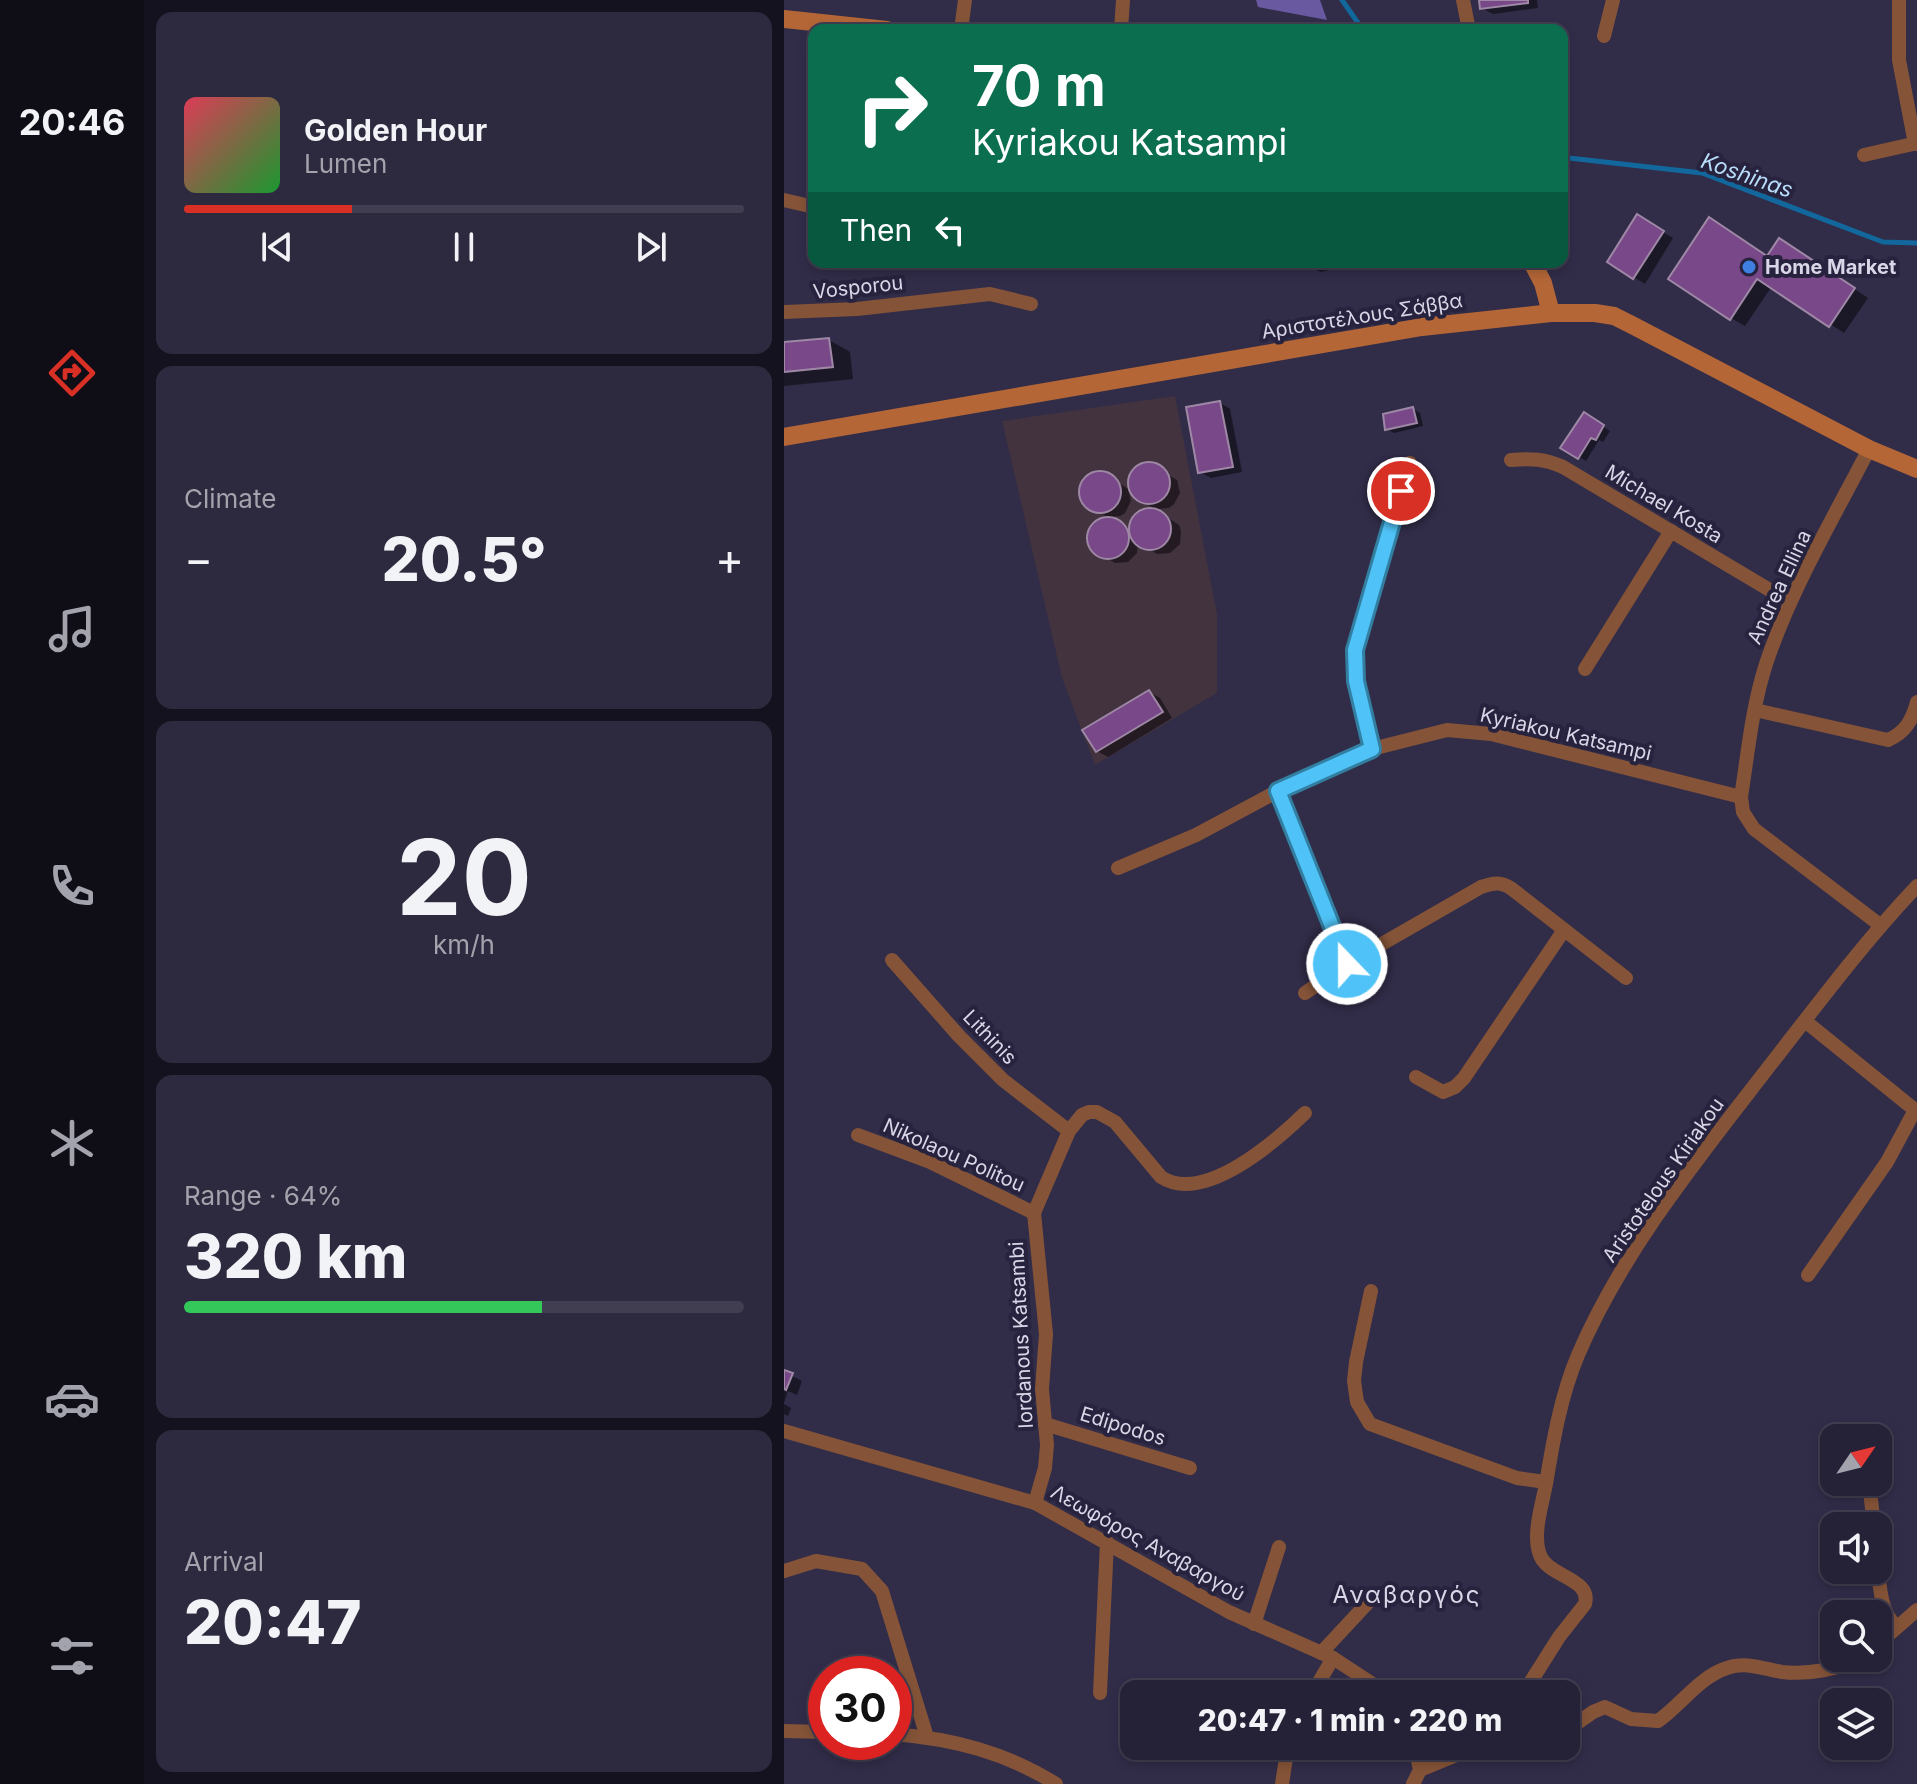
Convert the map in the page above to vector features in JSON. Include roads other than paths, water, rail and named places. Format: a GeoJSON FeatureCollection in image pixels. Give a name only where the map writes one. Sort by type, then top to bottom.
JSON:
{"type":"FeatureCollection","features":[{"type":"Feature","properties":{"kind":"street"},"geometry":{"type":"LineString","coordinates":[[962,24],[965,0]]}},
{"type":"Feature","properties":{"kind":"street"},"geometry":{"type":"LineString","coordinates":[[1121,24],[1123,0]]}},
{"type":"Feature","properties":{"kind":"street"},"geometry":{"type":"LineString","coordinates":[[1463,0],[1468,24]]}},
{"type":"Feature","properties":{"kind":"street"},"geometry":{"type":"LineString","coordinates":[[1604,36],[1613,0]]}},
{"type":"Feature","properties":{"kind":"street"},"geometry":{"type":"LineString","coordinates":[[1864,155],[1916,144],[1899,60],[1899,0]]}},
{"type":"Feature","properties":{"kind":"street"},"geometry":{"type":"LineString","coordinates":[[784,19],[831,24]]}},
{"type":"Feature","properties":{"kind":"street"},"geometry":{"type":"LineString","coordinates":[[784,200],[808,206]]}},
{"type":"Feature","properties":{"kind":"street"},"geometry":{"type":"LineString","coordinates":[[1535,268],[1543,283],[1551,313]]}},
{"type":"Feature","properties":{"kind":"street","name":"Vosporou"},"geometry":{"type":"LineString","coordinates":[[784,312],[857,309],[990,294],[1031,304]]}},
{"type":"Feature","properties":{"kind":"street","name":"Αριστοτέλους Σάββα"},"geometry":{"type":"LineString","coordinates":[[784,437],[1422,327],[1551,313],[1595,313],[1614,316],[1869,449],[1917,469]]}},
{"type":"Feature","properties":{"kind":"street","name":"Andrea Ellina"},"geometry":{"type":"LineString","coordinates":[[1741,797],[1766,663],[1790,602],[1869,449]]}},
{"type":"Feature","properties":{"kind":"street","name":"Michael Kosta"},"geometry":{"type":"LineString","coordinates":[[1511,460],[1532,458],[1555,463],[1790,602]]}},
{"type":"Feature","properties":{"kind":"street"},"geometry":{"type":"LineString","coordinates":[[1372,749],[1356,681],[1355,650],[1410,463]]}},
{"type":"Feature","properties":{"kind":"street"},"geometry":{"type":"LineString","coordinates":[[1585,669],[1671,531]]}},
{"type":"Feature","properties":{"kind":"street"},"geometry":{"type":"LineString","coordinates":[[1755,710],[1888,740],[1907,727],[1917,702]]}},
{"type":"Feature","properties":{"kind":"street","name":"Kyriakou Katsampi"},"geometry":{"type":"LineString","coordinates":[[1118,868],[1196,835],[1278,791],[1372,749],[1447,730],[1471,730],[1741,797]]}},
{"type":"Feature","properties":{"kind":"street"},"geometry":{"type":"LineString","coordinates":[[1278,791],[1347,964]]}},
{"type":"Feature","properties":{"kind":"street"},"geometry":{"type":"LineString","coordinates":[[1741,797],[1743,812],[1754,829],[1880,925]]}},
{"type":"Feature","properties":{"kind":"street"},"geometry":{"type":"LineString","coordinates":[[1305,993],[1347,964],[1493,883],[1504,883],[1626,978]]}},
{"type":"Feature","properties":{"kind":"street","name":"Aristotelous Kiriakou"},"geometry":{"type":"LineString","coordinates":[[1532,1680],[1587,1598],[1582,1588],[1546,1567],[1541,1559],[1538,1531],[1563,1398],[1578,1355],[1625,1266],[1652,1223],[1880,925],[1917,886]]}},
{"type":"Feature","properties":{"kind":"street"},"geometry":{"type":"LineString","coordinates":[[1416,1077],[1443,1092],[1455,1087],[1564,930]]}},
{"type":"Feature","properties":{"kind":"street","name":"Lithinis"},"geometry":{"type":"LineString","coordinates":[[892,960],[959,1036],[1003,1080],[1069,1131]]}},
{"type":"Feature","properties":{"kind":"street"},"geometry":{"type":"LineString","coordinates":[[1805,1021],[1916,1110],[1887,1162],[1808,1275]]}},
{"type":"Feature","properties":{"kind":"street"},"geometry":{"type":"LineString","coordinates":[[1069,1131],[1082,1115],[1097,1112],[1107,1116],[1126,1133],[1161,1177],[1188,1184],[1228,1172],[1276,1140],[1305,1113]]}},
{"type":"Feature","properties":{"kind":"street","name":"Iordanous Katsambi"},"geometry":{"type":"LineString","coordinates":[[1035,1503],[1045,1468],[1047,1445],[1042,1389],[1046,1334],[1034,1213],[1069,1131]]}},
{"type":"Feature","properties":{"kind":"street","name":"Nikolaou Politou"},"geometry":{"type":"LineString","coordinates":[[858,1135],[930,1162],[1034,1213]]}},
{"type":"Feature","properties":{"kind":"street"},"geometry":{"type":"LineString","coordinates":[[1371,1291],[1354,1381],[1357,1402],[1370,1424],[1517,1478],[1546,1482]]}},
{"type":"Feature","properties":{"kind":"street","name":"Edipodos"},"geometry":{"type":"LineString","coordinates":[[1045,1424],[1190,1468]]}},
{"type":"Feature","properties":{"kind":"street","name":"Λεωφόρος Αναβαργού"},"geometry":{"type":"LineString","coordinates":[[784,1431],[1035,1503],[1229,1612],[1327,1656],[1366,1680]]}},
{"type":"Feature","properties":{"kind":"street"},"geometry":{"type":"LineString","coordinates":[[1100,1693],[1107,1542]]}},
{"type":"Feature","properties":{"kind":"street"},"geometry":{"type":"LineString","coordinates":[[1254,1624],[1279,1547]]}},
{"type":"Feature","properties":{"kind":"street"},"geometry":{"type":"LineString","coordinates":[[784,1571],[816,1561],[862,1569],[882,1591],[927,1737]]}},
{"type":"Feature","properties":{"kind":"street"},"geometry":{"type":"LineString","coordinates":[[1880,1584],[1884,1606],[1890,1621],[1896,1626]]}},
{"type":"Feature","properties":{"kind":"street"},"geometry":{"type":"LineString","coordinates":[[1318,1680],[1327,1656],[1375,1595]]}},
{"type":"Feature","properties":{"kind":"street"},"geometry":{"type":"LineString","coordinates":[[1892,1630],[1917,1610]]}},
{"type":"Feature","properties":{"kind":"street"},"geometry":{"type":"LineString","coordinates":[[1580,1722],[1605,1707],[1631,1719],[1658,1721],[1699,1685],[1728,1667],[1743,1664],[1800,1673],[1820,1670]]}},
{"type":"Feature","properties":{"kind":"street"},"geometry":{"type":"LineString","coordinates":[[784,1731],[808,1732]]}},
{"type":"Feature","properties":{"kind":"street"},"geometry":{"type":"LineString","coordinates":[[912,1736],[961,1742],[997,1753],[1056,1784]]}},
{"type":"Feature","properties":{"kind":"street"},"geometry":{"type":"LineString","coordinates":[[1282,1784],[1286,1760]]}},
{"type":"Feature","properties":{"kind":"street"},"geometry":{"type":"LineString","coordinates":[[1413,1784],[1420,1770],[1418,1760]]}},
{"type":"Feature","properties":{"kind":"street"},"geometry":{"type":"LineString","coordinates":[[1420,1770],[1444,1760]]}},
{"type":"Feature","properties":{"kind":"waterway","name":"Koshinas"},"geometry":{"type":"LineString","coordinates":[[1342,0],[1359,24]]}},
{"type":"Feature","properties":{"kind":"waterway","name":"Koshinas"},"geometry":{"type":"LineString","coordinates":[[1568,158],[1702,173],[1883,242],[1917,243]]}},
{"type":"Feature","properties":{"kind":"place","name":"Home Market"},"geometry":{"type":"Point","coordinates":[1749,267]}},
{"type":"Feature","properties":{"kind":"district","name":"Αναβαργός"},"geometry":{"type":"Point","coordinates":[1407,1595]}}]}
